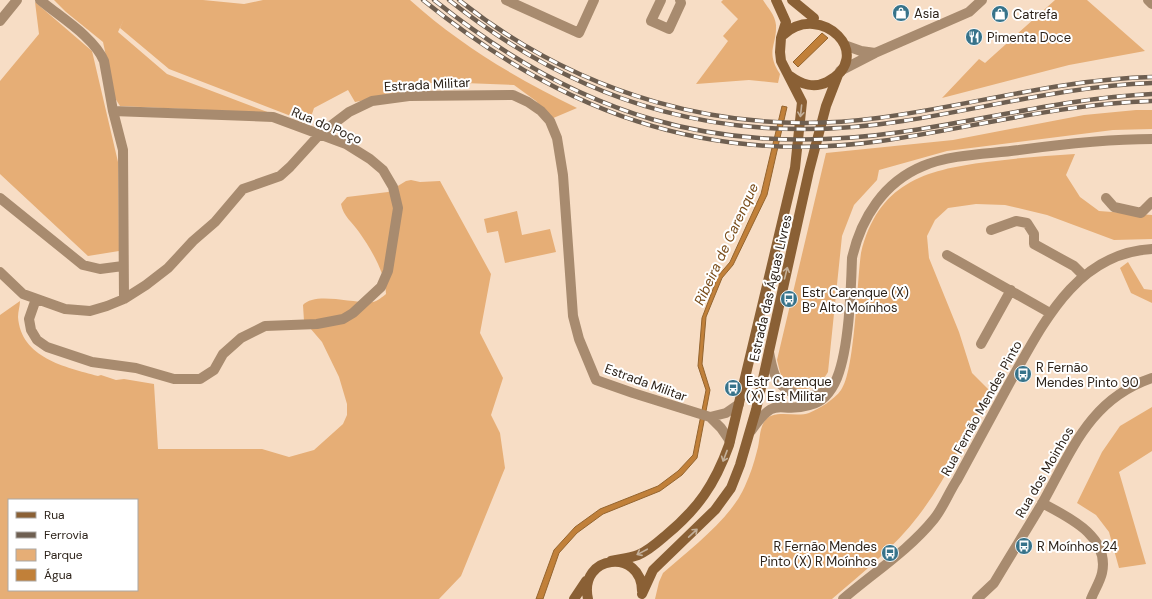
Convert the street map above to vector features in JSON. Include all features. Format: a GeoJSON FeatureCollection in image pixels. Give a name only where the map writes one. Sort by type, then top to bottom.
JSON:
{"type":"FeatureCollection","features":[{"type":"Feature","properties":{"kind":"street"},"geometry":{"type":"LineString","coordinates":[[0,21],[17,0]]}},
{"type":"Feature","properties":{"kind":"street"},"geometry":{"type":"LineString","coordinates":[[40,0],[88,40],[100,54],[107,73],[113,111],[123,150],[124,299]]}},
{"type":"Feature","properties":{"kind":"street"},"geometry":{"type":"LineString","coordinates":[[506,0],[579,33],[594,0]]}},
{"type":"Feature","properties":{"kind":"street"},"geometry":{"type":"LineString","coordinates":[[661,0],[651,21],[669,29],[681,3],[680,0]]}},
{"type":"Feature","properties":{"kind":"street"},"geometry":{"type":"LineString","coordinates":[[776,0],[786,22],[780,38],[780,56],[789,75],[808,85],[824,83],[875,53],[969,12],[982,0]]}},
{"type":"Feature","properties":{"kind":"street"},"geometry":{"type":"LineString","coordinates":[[792,0],[814,18],[829,23],[838,29],[847,46],[845,62],[839,73]]}},
{"type":"Feature","properties":{"kind":"street"},"geometry":{"type":"LineString","coordinates":[[1148,0],[1152,4]]}},
{"type":"Feature","properties":{"kind":"street"},"geometry":{"type":"LineString","coordinates":[[780,38],[789,27],[814,18]]}},
{"type":"Feature","properties":{"kind":"street"},"geometry":{"type":"LineString","coordinates":[[847,46],[861,51],[875,53]]}},
{"type":"Feature","properties":{"kind":"street","name":"Estrada das Águas Livres"},"geometry":{"type":"LineString","coordinates":[[641,596],[652,570],[703,523],[724,498],[731,488],[740,465],[751,431],[809,171],[826,106],[839,73]]}},
{"type":"Feature","properties":{"kind":"street","name":"Estrada das Águas Livres"},"geometry":{"type":"LineString","coordinates":[[574,599],[595,569],[602,564],[637,556],[646,551],[686,518],[696,508],[717,477],[730,441],[740,404],[795,168],[802,102],[789,75]]}},
{"type":"Feature","properties":{"kind":"street","name":"Estrada Militar"},"geometry":{"type":"LineString","coordinates":[[0,272],[23,294],[65,309],[90,311],[124,299],[146,286],[168,268],[193,241],[215,222],[243,189],[280,176],[290,168],[320,134],[349,112],[372,101],[409,96],[508,94],[520,98],[541,111],[554,128],[563,175],[573,316],[579,339],[596,380],[633,394],[710,417],[721,428],[730,441]]}},
{"type":"Feature","properties":{"kind":"street","name":"Rua do Poço"},"geometry":{"type":"LineString","coordinates":[[36,299],[29,319],[31,330],[37,340],[47,347],[92,362],[136,368],[174,379],[200,379],[214,370],[223,354],[241,338],[265,326],[317,324],[343,319],[353,313],[381,287],[388,271],[398,208],[393,187],[383,170],[370,158],[346,144],[273,117],[113,111]]}},
{"type":"Feature","properties":{"kind":"street"},"geometry":{"type":"LineString","coordinates":[[751,431],[761,417],[775,406],[800,407],[811,405],[819,401],[833,387],[840,369],[844,347],[852,258],[855,244],[870,209],[882,195],[901,178],[924,165],[964,157],[1068,143],[1152,139]]}},
{"type":"Feature","properties":{"kind":"street"},"geometry":{"type":"LineString","coordinates":[[0,198],[83,265],[100,269],[123,266]]}},
{"type":"Feature","properties":{"kind":"street"},"geometry":{"type":"LineString","coordinates":[[1106,198],[1114,207],[1141,213],[1152,202]]}},
{"type":"Feature","properties":{"kind":"street"},"geometry":{"type":"LineString","coordinates":[[991,230],[1016,222],[1027,223],[1034,234],[1034,244],[1074,266],[1084,276]]}},
{"type":"Feature","properties":{"kind":"street","name":"Rua Fernão Mendes Pinto"},"geometry":{"type":"LineString","coordinates":[[843,599],[904,549],[935,518],[1044,322],[1066,292],[1084,276],[1115,258],[1152,249]]}},
{"type":"Feature","properties":{"kind":"street"},"geometry":{"type":"LineString","coordinates":[[947,255],[1050,313]]}},
{"type":"Feature","properties":{"kind":"street"},"geometry":{"type":"LineString","coordinates":[[980,344],[1011,290]]}},
{"type":"Feature","properties":{"kind":"street"},"geometry":{"type":"LineString","coordinates":[[769,352],[777,379],[790,392],[809,396],[822,393],[833,387]]}},
{"type":"Feature","properties":{"kind":"street","name":"Rua dos Moinhos"},"geometry":{"type":"LineString","coordinates":[[977,599],[994,583],[1042,503],[1086,425],[1108,402],[1134,384],[1152,378]]}},
{"type":"Feature","properties":{"kind":"street"},"geometry":{"type":"LineString","coordinates":[[710,417],[726,413],[740,404]]}},
{"type":"Feature","properties":{"kind":"street"},"geometry":{"type":"LineString","coordinates":[[1042,503],[1066,516],[1088,531],[1102,552],[1102,573],[1091,599]]}},
{"type":"Feature","properties":{"kind":"street"},"geometry":{"type":"LineString","coordinates":[[611,561],[628,565],[635,570],[640,577],[641,596]]}},
{"type":"Feature","properties":{"kind":"street"},"geometry":{"type":"LineString","coordinates":[[588,599],[586,591],[590,576]]}},
{"type":"Feature","properties":{"kind":"green space"},"geometry":{"type":"Polygon","coordinates":[[[54,0],[203,0],[244,4],[263,0],[410,0],[449,32],[490,60],[511,73],[577,108],[551,119],[536,101],[514,85],[438,82],[400,88],[398,94],[355,102],[348,90],[314,108],[309,123],[169,69],[120,28],[124,19],[118,32],[167,74],[270,113],[120,106],[115,98],[103,42],[66,12],[54,0]]]}},
{"type":"Feature","properties":{"kind":"green space"},"geometry":{"type":"Polygon","coordinates":[[[723,0],[763,0],[769,9],[776,25],[772,54],[773,60],[780,74],[778,83],[749,80],[696,84],[728,41],[723,36],[738,19],[721,2],[723,0]]]}},
{"type":"Feature","properties":{"kind":"green space"},"geometry":{"type":"Polygon","coordinates":[[[1055,0],[1087,0],[1145,51],[1069,65],[942,98],[979,59],[985,63],[1055,0]]]}},
{"type":"Feature","properties":{"kind":"green space"},"geometry":{"type":"Polygon","coordinates":[[[35,2],[92,51],[118,162],[119,251],[88,256],[0,174],[0,81],[39,34],[35,2]]]}},
{"type":"Feature","properties":{"kind":"green space"},"geometry":{"type":"Polygon","coordinates":[[[1152,110],[1152,129],[1113,130],[947,151],[879,170],[877,180],[854,205],[842,236],[828,372],[820,382],[814,386],[802,390],[790,386],[784,381],[777,360],[826,153],[953,140],[1084,115],[1152,110]]]}},
{"type":"Feature","properties":{"kind":"green space"},"geometry":{"type":"Polygon","coordinates":[[[1075,154],[1066,175],[1080,197],[1099,211],[1152,215],[1152,239],[1114,240],[1047,215],[1005,205],[976,204],[948,208],[935,220],[927,236],[929,258],[959,332],[972,373],[990,391],[939,485],[919,515],[900,538],[832,599],[655,599],[663,573],[709,533],[739,498],[747,482],[753,464],[758,447],[760,432],[764,422],[773,415],[778,414],[798,415],[809,413],[818,409],[835,397],[841,390],[846,380],[852,346],[861,253],[869,230],[879,211],[891,196],[906,185],[923,176],[964,165],[1031,157],[1075,154]]]}},
{"type":"Feature","properties":{"kind":"green space"},"geometry":{"type":"Polygon","coordinates":[[[406,181],[440,181],[491,274],[480,333],[503,378],[491,415],[500,433],[505,468],[461,576],[439,599],[0,599],[0,315],[20,301],[18,317],[21,331],[27,342],[36,351],[47,358],[72,369],[98,376],[101,375],[116,380],[124,379],[154,384],[158,449],[262,449],[289,457],[314,450],[343,424],[347,415],[347,404],[339,377],[322,342],[304,321],[303,305],[309,301],[326,298],[373,302],[386,294],[381,270],[373,254],[357,229],[346,216],[341,204],[347,197],[388,192],[406,181]]]}},
{"type":"Feature","properties":{"kind":"green space"},"geometry":{"type":"Polygon","coordinates":[[[517,211],[522,235],[550,229],[556,252],[505,263],[498,231],[487,233],[484,219],[517,211]]]}},
{"type":"Feature","properties":{"kind":"green space"},"geometry":{"type":"Polygon","coordinates":[[[1128,262],[1144,289],[1152,290],[1152,303],[1131,293],[1120,268],[1128,262]]]}},
{"type":"Feature","properties":{"kind":"green space"},"geometry":{"type":"Polygon","coordinates":[[[1152,407],[1152,451],[1119,472],[1146,564],[1119,568],[1109,532],[1096,515],[1077,503],[1102,452],[1120,426],[1152,407]]]}},
{"type":"Feature","properties":{"kind":"water"},"geometry":{"type":"Polygon","coordinates":[[[822,33],[828,38],[798,67],[793,62],[822,33]]]}},
{"type":"Feature","properties":{"kind":"water"},"geometry":{"type":"Polygon","coordinates":[[[782,106],[787,107],[767,195],[733,265],[722,278],[706,317],[702,364],[710,390],[697,458],[682,475],[660,491],[603,514],[577,533],[559,553],[543,599],[536,599],[554,550],[575,527],[600,509],[658,486],[678,471],[693,455],[706,390],[698,366],[702,318],[718,276],[730,262],[761,194],[782,106]]]}},
{"type":"Feature","properties":{"kind":"railway"},"geometry":{"type":"LineString","coordinates":[[423,0],[474,39],[527,72],[581,100],[637,121],[694,136],[754,145],[816,147],[881,141],[1016,117],[1084,107],[1152,101]]}},
{"type":"Feature","properties":{"kind":"railway"},"geometry":{"type":"LineString","coordinates":[[434,0],[488,40],[542,73],[596,99],[652,119],[710,132],[770,139],[834,139],[901,132],[1089,100],[1152,94]]}},
{"type":"Feature","properties":{"kind":"railway"},"geometry":{"type":"LineString","coordinates":[[449,0],[501,37],[553,68],[607,93],[663,111],[720,123],[779,129],[840,128],[903,121],[1089,88],[1152,83]]}},
{"type":"Feature","properties":{"kind":"railway"},"geometry":{"type":"LineString","coordinates":[[459,0],[505,33],[553,61],[604,84],[656,102],[710,115],[766,121],[822,123],[878,118],[912,113],[1083,83],[1152,77]]}},
{"type":"Feature","properties":{"kind":"place","name":"Asia"},"geometry":{"type":"Point","coordinates":[901,13]}},
{"type":"Feature","properties":{"kind":"place","name":"Catrefa"},"geometry":{"type":"Point","coordinates":[1000,14]}},
{"type":"Feature","properties":{"kind":"place","name":"Pimenta Doce"},"geometry":{"type":"Point","coordinates":[974,37]}},
{"type":"Feature","properties":{"kind":"place","name":"Estr Carenque (X) Bº Alto Moínhos"},"geometry":{"type":"Point","coordinates":[789,299]}},
{"type":"Feature","properties":{"kind":"place","name":"R Fernão Mendes Pinto 90"},"geometry":{"type":"Point","coordinates":[1023,374]}},
{"type":"Feature","properties":{"kind":"place","name":"Estr Carenque (X) Est Militar"},"geometry":{"type":"Point","coordinates":[733,388]}},
{"type":"Feature","properties":{"kind":"place","name":"R Moínhos 24"},"geometry":{"type":"Point","coordinates":[1024,546]}},
{"type":"Feature","properties":{"kind":"place","name":"R Fernão Mendes Pinto (X) R Moínhos"},"geometry":{"type":"Point","coordinates":[890,553]}},
{"type":"Feature","properties":{"kind":"water label","name":"Ribeira de Carenque"},"geometry":{"type":"Point","coordinates":[726,244]}}]}
